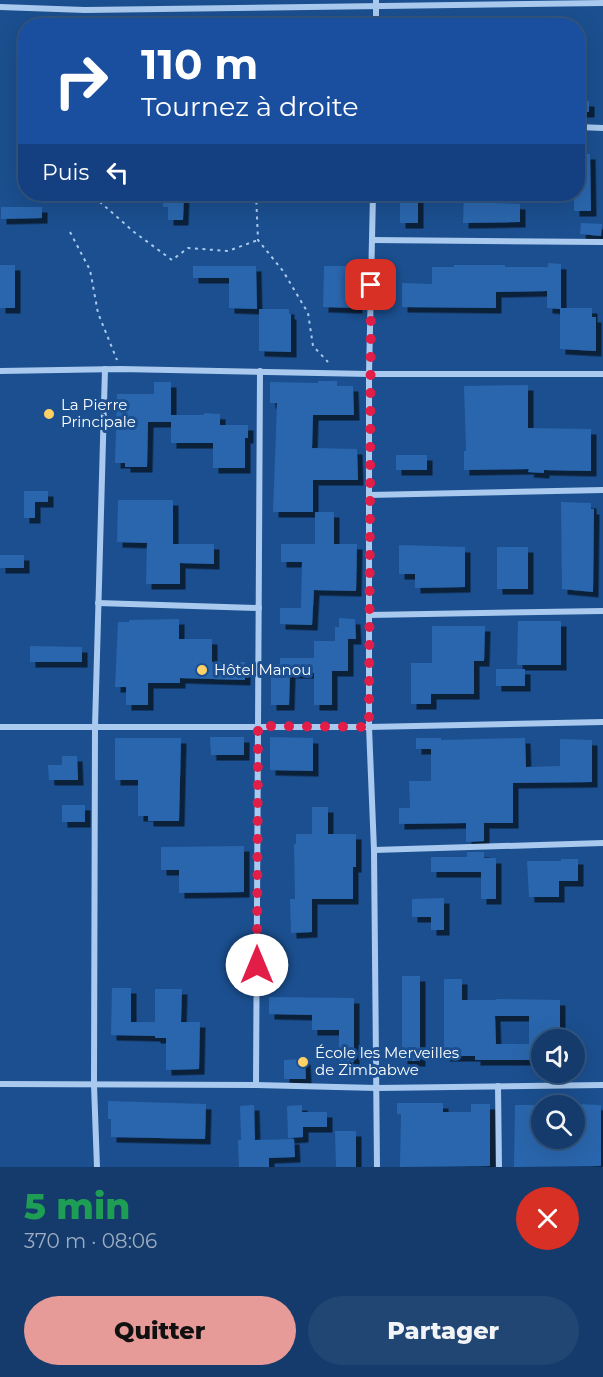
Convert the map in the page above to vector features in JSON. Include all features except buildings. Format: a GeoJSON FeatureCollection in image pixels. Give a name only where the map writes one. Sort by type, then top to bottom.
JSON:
{"type":"FeatureCollection","features":[{"type":"Feature","properties":{"kind":"street"},"geometry":{"type":"LineString","coordinates":[[0,7],[85,10],[377,3],[603,3]]}},
{"type":"Feature","properties":{"kind":"street"},"geometry":{"type":"LineString","coordinates":[[376,18],[377,3]]}},
{"type":"Feature","properties":{"kind":"street"},"geometry":{"type":"LineString","coordinates":[[585,127],[603,128]]}},
{"type":"Feature","properties":{"kind":"street"},"geometry":{"type":"LineString","coordinates":[[373,201],[369,374],[369,727],[374,850],[377,1167]]}},
{"type":"Feature","properties":{"kind":"street"},"geometry":{"type":"LineString","coordinates":[[372,240],[603,242]]}},
{"type":"Feature","properties":{"kind":"street"},"geometry":{"type":"LineString","coordinates":[[97,1167],[94,1084],[95,727],[105,369]]}},
{"type":"Feature","properties":{"kind":"street"},"geometry":{"type":"LineString","coordinates":[[0,371],[120,369],[369,374],[603,374]]}},
{"type":"Feature","properties":{"kind":"street"},"geometry":{"type":"LineString","coordinates":[[256,1085],[260,371]]}},
{"type":"Feature","properties":{"kind":"street"},"geometry":{"type":"LineString","coordinates":[[369,495],[603,490]]}},
{"type":"Feature","properties":{"kind":"street"},"geometry":{"type":"LineString","coordinates":[[98,603],[259,608]]}},
{"type":"Feature","properties":{"kind":"street"},"geometry":{"type":"LineString","coordinates":[[369,615],[603,610]]}},
{"type":"Feature","properties":{"kind":"street"},"geometry":{"type":"LineString","coordinates":[[0,727],[369,727],[603,722]]}},
{"type":"Feature","properties":{"kind":"street"},"geometry":{"type":"LineString","coordinates":[[374,850],[603,843]]}},
{"type":"Feature","properties":{"kind":"street"},"geometry":{"type":"LineString","coordinates":[[0,1084],[377,1088],[603,1085]]}},
{"type":"Feature","properties":{"kind":"street"},"geometry":{"type":"LineString","coordinates":[[498,1086],[499,1167]]}},
{"type":"Feature","properties":{"kind":"path"},"geometry":{"type":"LineString","coordinates":[[100,201],[134,232],[171,260],[188,248],[228,251],[258,240]]}},
{"type":"Feature","properties":{"kind":"path"},"geometry":{"type":"LineString","coordinates":[[256,201],[258,240],[283,271],[308,313],[313,346],[338,373]]}},
{"type":"Feature","properties":{"kind":"path"},"geometry":{"type":"LineString","coordinates":[[70,232],[90,270],[98,313],[120,369]]}},
{"type":"Feature","properties":{"kind":"place","name":"La Pierre Principale"},"geometry":{"type":"Point","coordinates":[49,414]}},
{"type":"Feature","properties":{"kind":"place","name":"Hôtel Manou"},"geometry":{"type":"Point","coordinates":[202,670]}},
{"type":"Feature","properties":{"kind":"place","name":"École les Merveilles de Zimbabwe"},"geometry":{"type":"Point","coordinates":[303,1062]}},
{"type":"Feature","properties":{"kind":"route"},"geometry":{"type":"LineString","coordinates":[[257,965],[258,726],[369,727],[371,285]]}}]}
